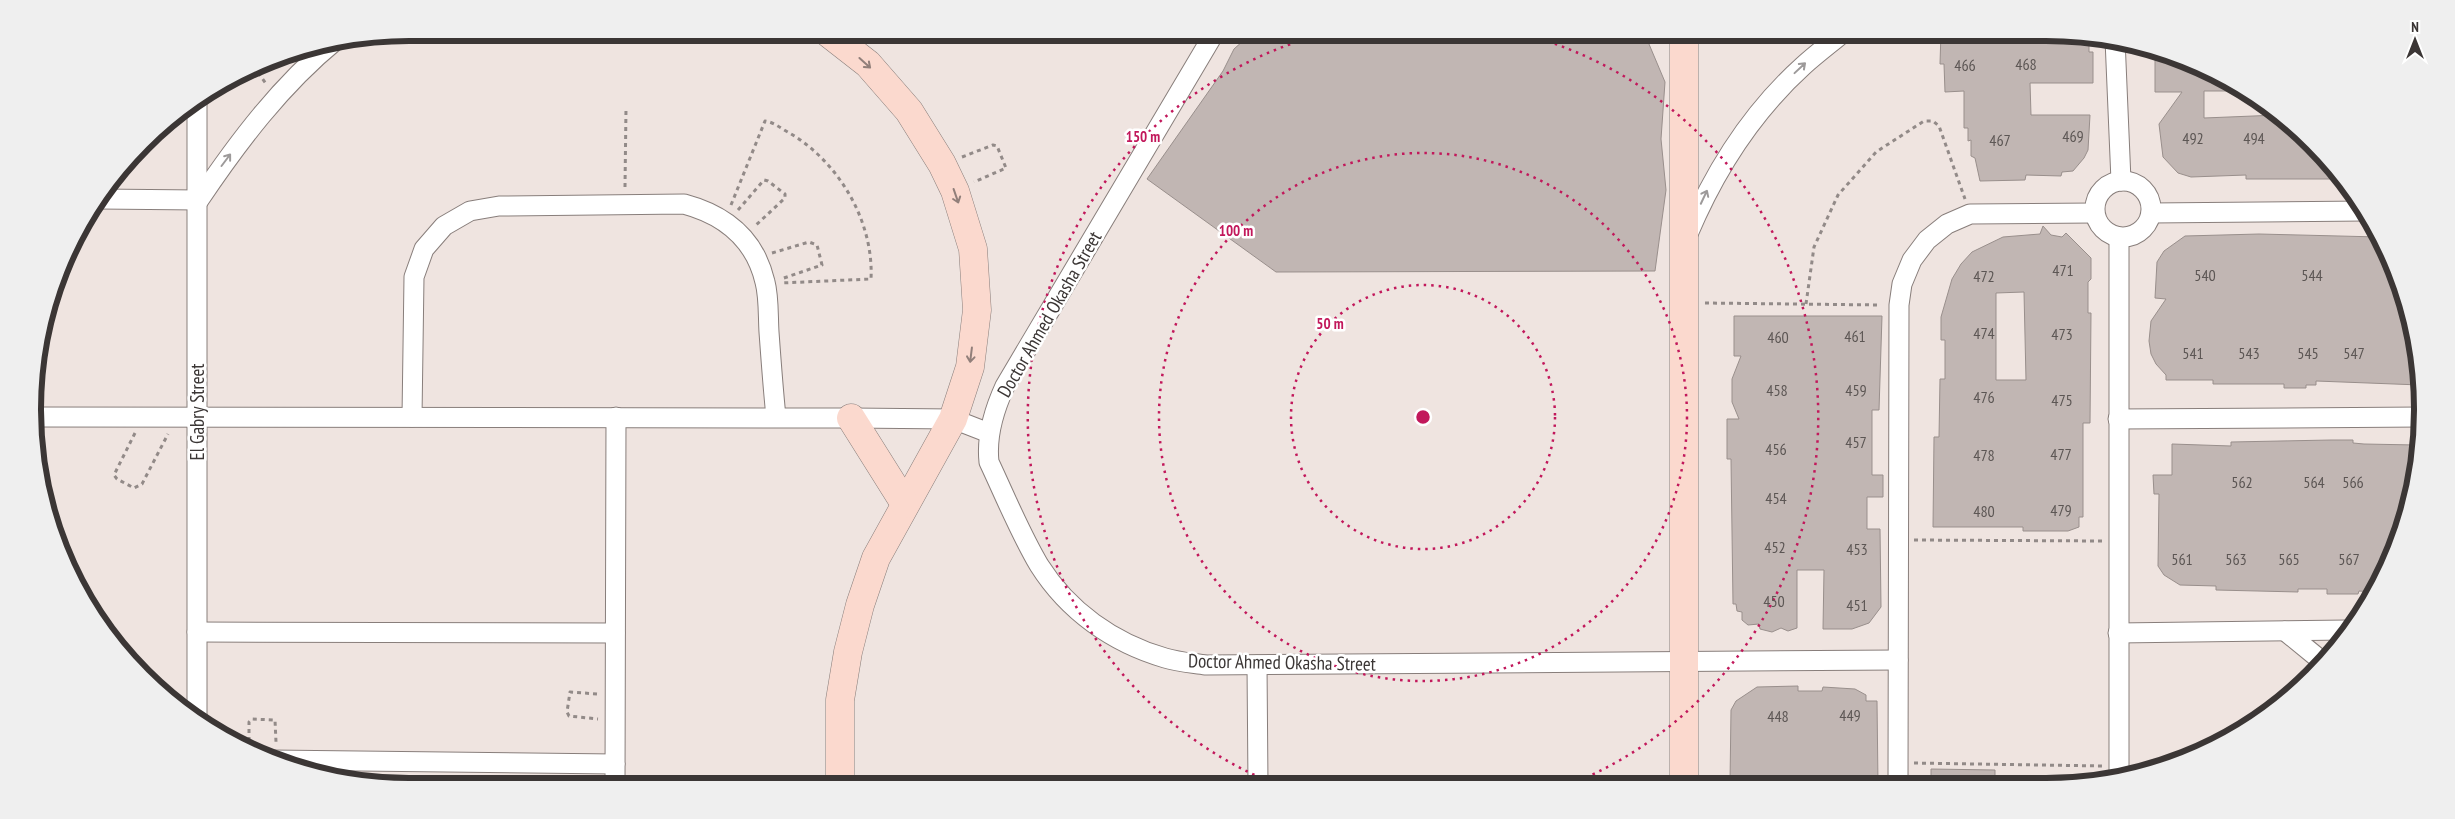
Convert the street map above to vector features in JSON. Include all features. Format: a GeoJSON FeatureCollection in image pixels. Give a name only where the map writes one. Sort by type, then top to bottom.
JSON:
{"type":"FeatureCollection","features":[{"type":"Feature","properties":{"kind":"street"},"geometry":{"type":"LineString","coordinates":[[839,41],[868,64],[903,104],[942,164],[955,191],[973,249],[976,310],[970,366],[953,420],[876,558],[860,604],[848,652],[840,700],[840,778]]}},
{"type":"Feature","properties":{"kind":"street","name":"Doctor Ahmed Okasha Street"},"geometry":{"type":"LineString","coordinates":[[1211,41],[1005,386],[998,401],[989,433],[989,462],[1040,565],[1064,597],[1094,624],[1128,645],[1166,659],[1206,665],[1898,660]]}},
{"type":"Feature","properties":{"kind":"street"},"geometry":{"type":"LineString","coordinates":[[1684,41],[1684,778]]}},
{"type":"Feature","properties":{"kind":"street"},"geometry":{"type":"LineString","coordinates":[[1684,242],[1710,185],[1732,146],[1765,104],[1803,65],[1833,41]]}},
{"type":"Feature","properties":{"kind":"street"},"geometry":{"type":"LineString","coordinates":[[2115,48],[2122,181]]}},
{"type":"Feature","properties":{"kind":"street"},"geometry":{"type":"LineString","coordinates":[[107,199],[199,200],[239,143],[278,96],[324,51]]}},
{"type":"Feature","properties":{"kind":"street","name":"El Gabry Street"},"geometry":{"type":"LineString","coordinates":[[197,109],[199,200],[196,417],[198,711]]}},
{"type":"Feature","properties":{"kind":"street"},"geometry":{"type":"LineString","coordinates":[[2122,181],[2137,185],[2144,190],[2151,204],[2151,212],[2150,220],[2140,232],[2127,238],[2119,238],[2103,230],[2094,213],[2098,195],[2104,188],[2122,181]]}},
{"type":"Feature","properties":{"kind":"street"},"geometry":{"type":"LineString","coordinates":[[412,417],[414,277],[424,249],[444,226],[470,211],[499,206],[684,204],[705,210],[726,221],[744,237],[757,258],[766,283],[776,417]]}},
{"type":"Feature","properties":{"kind":"street"},"geometry":{"type":"LineString","coordinates":[[2151,212],[2356,211]]}},
{"type":"Feature","properties":{"kind":"street"},"geometry":{"type":"LineString","coordinates":[[1898,778],[1899,305],[1902,284],[1912,260],[1927,240],[1947,224],[1970,214],[2094,213]]}},
{"type":"Feature","properties":{"kind":"street"},"geometry":{"type":"LineString","coordinates":[[2119,238],[2119,771]]}},
{"type":"Feature","properties":{"kind":"street"},"geometry":{"type":"LineString","coordinates":[[41,417],[851,418],[953,420],[989,433]]}},
{"type":"Feature","properties":{"kind":"street"},"geometry":{"type":"LineString","coordinates":[[615,778],[616,417]]}},
{"type":"Feature","properties":{"kind":"street"},"geometry":{"type":"LineString","coordinates":[[851,418],[905,504]]}},
{"type":"Feature","properties":{"kind":"street"},"geometry":{"type":"LineString","coordinates":[[2118,419],[2414,418]]}},
{"type":"Feature","properties":{"kind":"street"},"geometry":{"type":"LineString","coordinates":[[2118,633],[2341,630]]}},
{"type":"Feature","properties":{"kind":"street"},"geometry":{"type":"LineString","coordinates":[[2285,631],[2317,657]]}},
{"type":"Feature","properties":{"kind":"street"},"geometry":{"type":"LineString","coordinates":[[197,632],[615,634]]}},
{"type":"Feature","properties":{"kind":"street"},"geometry":{"type":"LineString","coordinates":[[1257,665],[1258,778]]}},
{"type":"Feature","properties":{"kind":"street"},"geometry":{"type":"LineString","coordinates":[[299,760],[615,764]]}},
{"type":"Feature","properties":{"kind":"path"},"geometry":{"type":"LineString","coordinates":[[259,74],[278,96]]}},
{"type":"Feature","properties":{"kind":"path"},"geometry":{"type":"LineString","coordinates":[[624,206],[626,108]]}},
{"type":"Feature","properties":{"kind":"path"},"geometry":{"type":"LineString","coordinates":[[726,221],[765,121],[798,137],[822,158],[843,184],[858,212],[868,244],[871,279],[766,283]]}},
{"type":"Feature","properties":{"kind":"path"},"geometry":{"type":"LineString","coordinates":[[1806,304],[1814,247],[1838,195],[1876,152],[1924,121],[1933,121],[1939,126],[1970,214]]}},
{"type":"Feature","properties":{"kind":"path"},"geometry":{"type":"LineString","coordinates":[[942,164],[993,145],[997,146],[1006,168],[955,191]]}},
{"type":"Feature","properties":{"kind":"path"},"geometry":{"type":"LineString","coordinates":[[726,221],[764,180],[785,194],[785,198],[744,237]]}},
{"type":"Feature","properties":{"kind":"path"},"geometry":{"type":"LineString","coordinates":[[757,258],[809,242],[817,245],[822,265],[766,283]]}},
{"type":"Feature","properties":{"kind":"path"},"geometry":{"type":"LineString","coordinates":[[1684,303],[1899,305]]}},
{"type":"Feature","properties":{"kind":"path"},"geometry":{"type":"LineString","coordinates":[[143,417],[114,474],[117,479],[134,488],[142,484],[177,417]]}},
{"type":"Feature","properties":{"kind":"path"},"geometry":{"type":"LineString","coordinates":[[1899,540],[2118,541]]}},
{"type":"Feature","properties":{"kind":"path"},"geometry":{"type":"LineString","coordinates":[[615,696],[570,692],[567,712],[569,716],[615,722]]}},
{"type":"Feature","properties":{"kind":"path"},"geometry":{"type":"LineString","coordinates":[[249,741],[250,720],[272,719],[275,723],[274,752]]}},
{"type":"Feature","properties":{"kind":"path"},"geometry":{"type":"LineString","coordinates":[[1898,762],[2117,771]]}},
{"type":"Feature","properties":{"kind":"building"},"geometry":{"type":"Polygon","coordinates":[[[1243,41],[1648,41],[1665,82],[1661,139],[1666,190],[1655,271],[1276,272],[1147,179],[1223,71],[1234,49],[1243,41]]]}},
{"type":"Feature","properties":{"kind":"building"},"geometry":{"type":"Polygon","coordinates":[[[1941,41],[2046,41],[2089,44],[2089,52],[2093,52],[2093,83],[2030,83],[2031,115],[2090,115],[2088,150],[2084,158],[2073,171],[2062,172],[2061,176],[2026,175],[2025,180],[1980,181],[1975,158],[1971,156],[1971,140],[1968,141],[1968,128],[1964,128],[1964,91],[1945,92],[1944,64],[1940,64],[1941,41]]]}},
{"type":"Feature","properties":{"kind":"building"},"geometry":{"type":"Polygon","coordinates":[[[2155,58],[2208,79],[2230,91],[2204,91],[2204,118],[2268,115],[2306,149],[2333,179],[2246,179],[2246,175],[2191,177],[2178,173],[2163,157],[2159,124],[2182,92],[2155,92],[2155,58]]]}},
{"type":"Feature","properties":{"kind":"building"},"geometry":{"type":"Polygon","coordinates":[[[2043,226],[2051,235],[2062,237],[2066,233],[2091,258],[2091,279],[2088,282],[2088,313],[2091,313],[2090,423],[2083,423],[2083,517],[2079,517],[2079,527],[2068,531],[2023,531],[2023,527],[1933,527],[1934,437],[1939,437],[1940,379],[1945,379],[1945,340],[1941,340],[1941,317],[1952,279],[1961,264],[1972,252],[2003,237],[2040,234],[2043,226]],[[2024,292],[1996,293],[1996,380],[2026,380],[2024,292]]]}},
{"type":"Feature","properties":{"kind":"building"},"geometry":{"type":"Polygon","coordinates":[[[2259,234],[2370,237],[2386,269],[2401,314],[2411,361],[2413,385],[2316,381],[2316,385],[2306,385],[2306,388],[2284,388],[2284,384],[2213,384],[2213,380],[2166,380],[2166,375],[2156,364],[2151,354],[2149,341],[2151,321],[2166,299],[2155,298],[2157,262],[2164,251],[2185,236],[2259,234]]]}},
{"type":"Feature","properties":{"kind":"building"},"geometry":{"type":"Polygon","coordinates":[[[1734,316],[1882,316],[1879,410],[1872,410],[1872,475],[1883,475],[1883,497],[1867,497],[1867,529],[1880,529],[1881,607],[1869,623],[1852,629],[1823,629],[1824,570],[1797,570],[1797,628],[1788,631],[1781,628],[1772,632],[1760,629],[1759,624],[1748,625],[1742,620],[1742,612],[1737,611],[1736,604],[1733,604],[1731,459],[1727,459],[1727,419],[1739,419],[1732,402],[1732,379],[1741,356],[1734,356],[1734,316]]]}},
{"type":"Feature","properties":{"kind":"building"},"geometry":{"type":"Polygon","coordinates":[[[2353,440],[2353,443],[2364,444],[2412,445],[2407,481],[2394,528],[2386,550],[2365,591],[2359,591],[2358,594],[2327,594],[2327,589],[2298,589],[2298,592],[2216,590],[2216,586],[2180,585],[2164,575],[2158,566],[2159,494],[2154,494],[2153,475],[2172,475],[2172,444],[2231,446],[2231,442],[2353,440]]]}},
{"type":"Feature","properties":{"kind":"building"},"geometry":{"type":"Polygon","coordinates":[[[1798,686],[1798,691],[1822,691],[1823,687],[1855,689],[1866,695],[1866,701],[1877,701],[1878,778],[1730,778],[1731,710],[1736,701],[1757,687],[1798,686]]]}},
{"type":"Feature","properties":{"kind":"building"},"geometry":{"type":"Polygon","coordinates":[[[1931,769],[1995,770],[1995,778],[1931,778],[1931,769]]]}}]}
